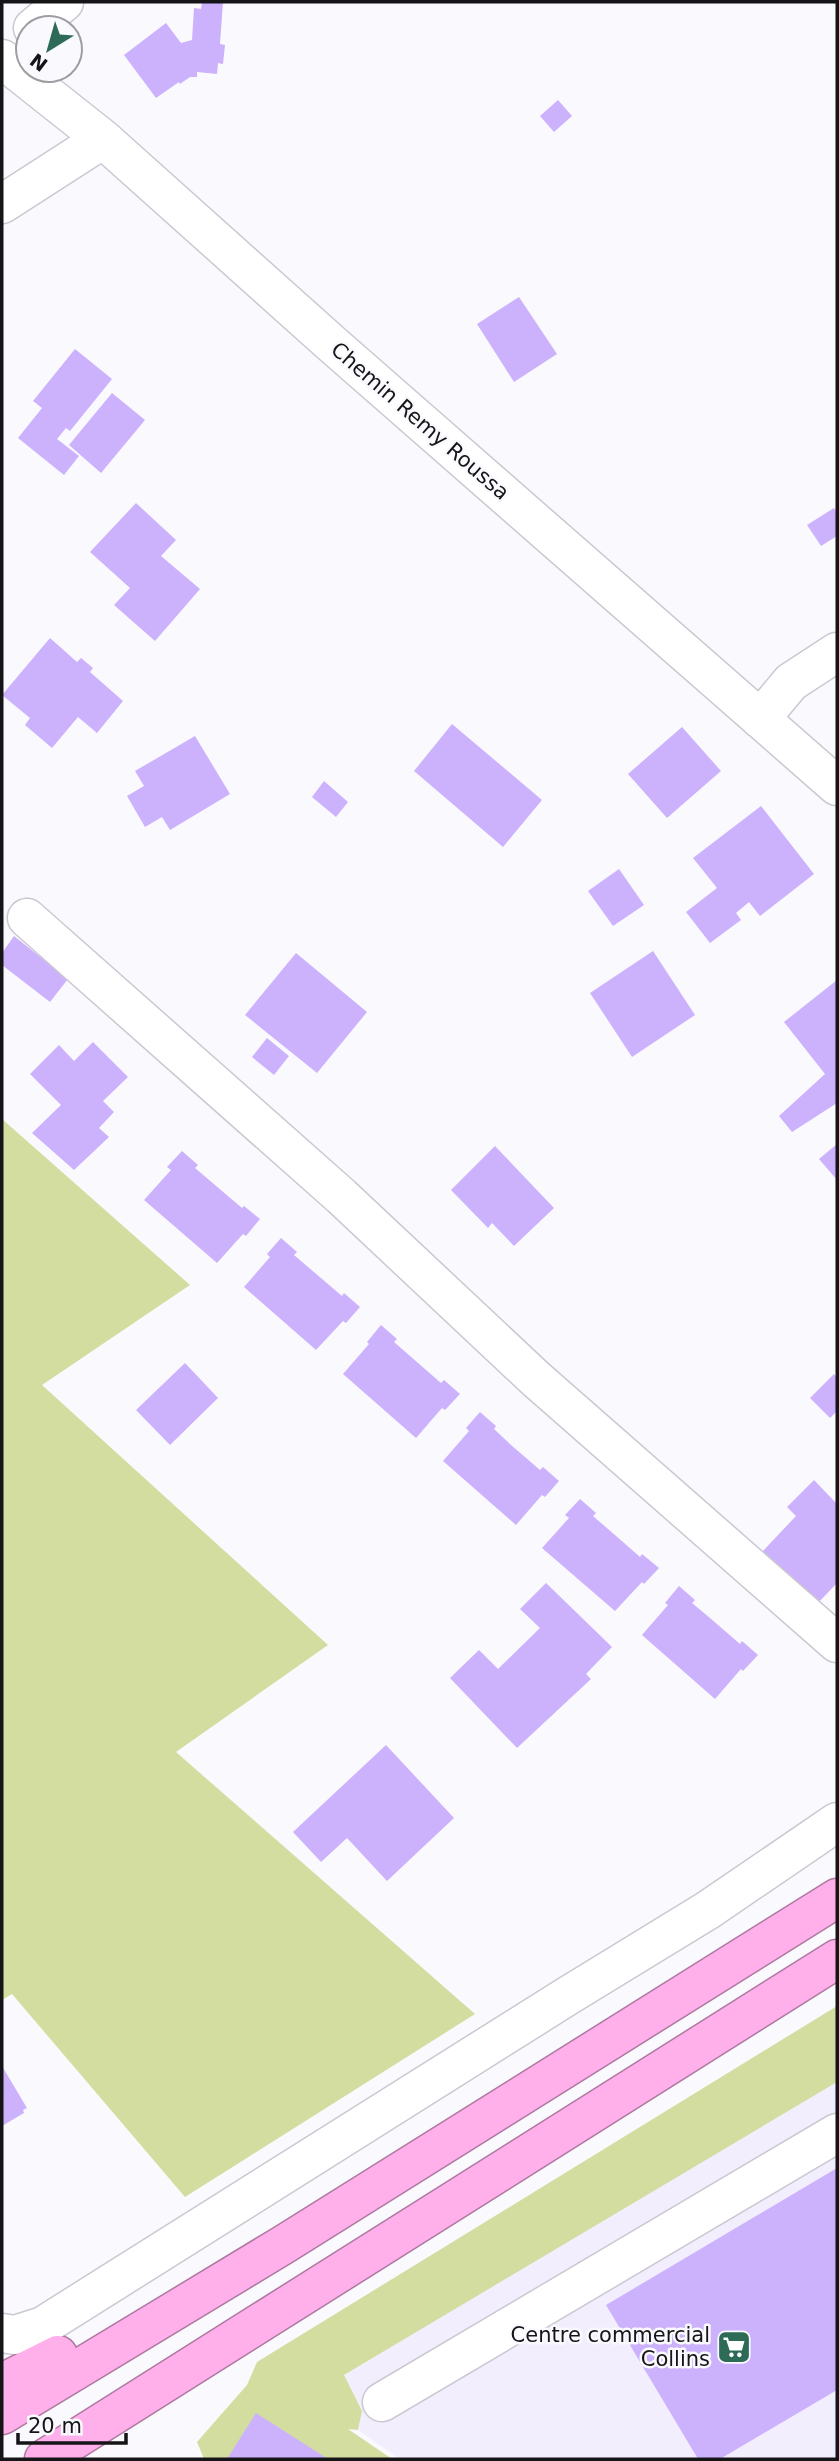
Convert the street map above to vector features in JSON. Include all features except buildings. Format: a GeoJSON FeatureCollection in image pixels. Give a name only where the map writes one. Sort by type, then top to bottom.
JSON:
{"type":"FeatureCollection","features":[{"type":"Feature","properties":{"kind":"highway"},"geometry":{"type":"LineString","coordinates":[[2,2415],[283,2245],[837,1898]]}},
{"type":"Feature","properties":{"kind":"highway"},"geometry":{"type":"LineString","coordinates":[[44,2459],[837,1959]]}},
{"type":"Feature","properties":{"kind":"highway"},"geometry":{"type":"LineString","coordinates":[[2,2383],[283,2245]]}},
{"type":"Feature","properties":{"kind":"street"},"geometry":{"type":"LineString","coordinates":[[50,14],[64,2]]}},
{"type":"Feature","properties":{"kind":"street","name":"Chemin Remy Roussa"},"geometry":{"type":"LineString","coordinates":[[2,56],[103,139],[837,786]]}},
{"type":"Feature","properties":{"kind":"street"},"geometry":{"type":"LineString","coordinates":[[2,204],[103,139]]}},
{"type":"Feature","properties":{"kind":"street"},"geometry":{"type":"LineString","coordinates":[[760,719],[791,682],[837,652]]}},
{"type":"Feature","properties":{"kind":"street"},"geometry":{"type":"LineString","coordinates":[[27,918],[341,1196],[536,1380],[835,1639]]}},
{"type":"Feature","properties":{"kind":"street"},"geometry":{"type":"LineString","coordinates":[[2,2333],[15,2335],[43,2326],[708,1910],[837,1822]]}},
{"type":"Feature","properties":{"kind":"street"},"geometry":{"type":"LineString","coordinates":[[382,2402],[837,2133]]}},
{"type":"Feature","properties":{"kind":"shaded area"},"geometry":{"type":"Polygon","coordinates":[[[837,2079],[837,2459],[400,2459],[358,2430],[362,2411],[344,2375],[837,2079]]]}},
{"type":"Feature","properties":{"kind":"green space"},"geometry":{"type":"Polygon","coordinates":[[[2,1119],[190,1285],[42,1385],[328,1645],[176,1752],[475,2014],[185,2197],[12,1994],[2,2000],[2,1119]]]}},
{"type":"Feature","properties":{"kind":"green space"},"geometry":{"type":"Polygon","coordinates":[[[837,2006],[837,2082],[344,2375],[362,2411],[358,2430],[348,2429],[392,2459],[204,2459],[197,2442],[247,2385],[257,2362],[837,2006]]]}},
{"type":"Feature","properties":{"kind":"place","name":"Centre commercial Collins"},"geometry":{"type":"Point","coordinates":[734,2347]}}]}
